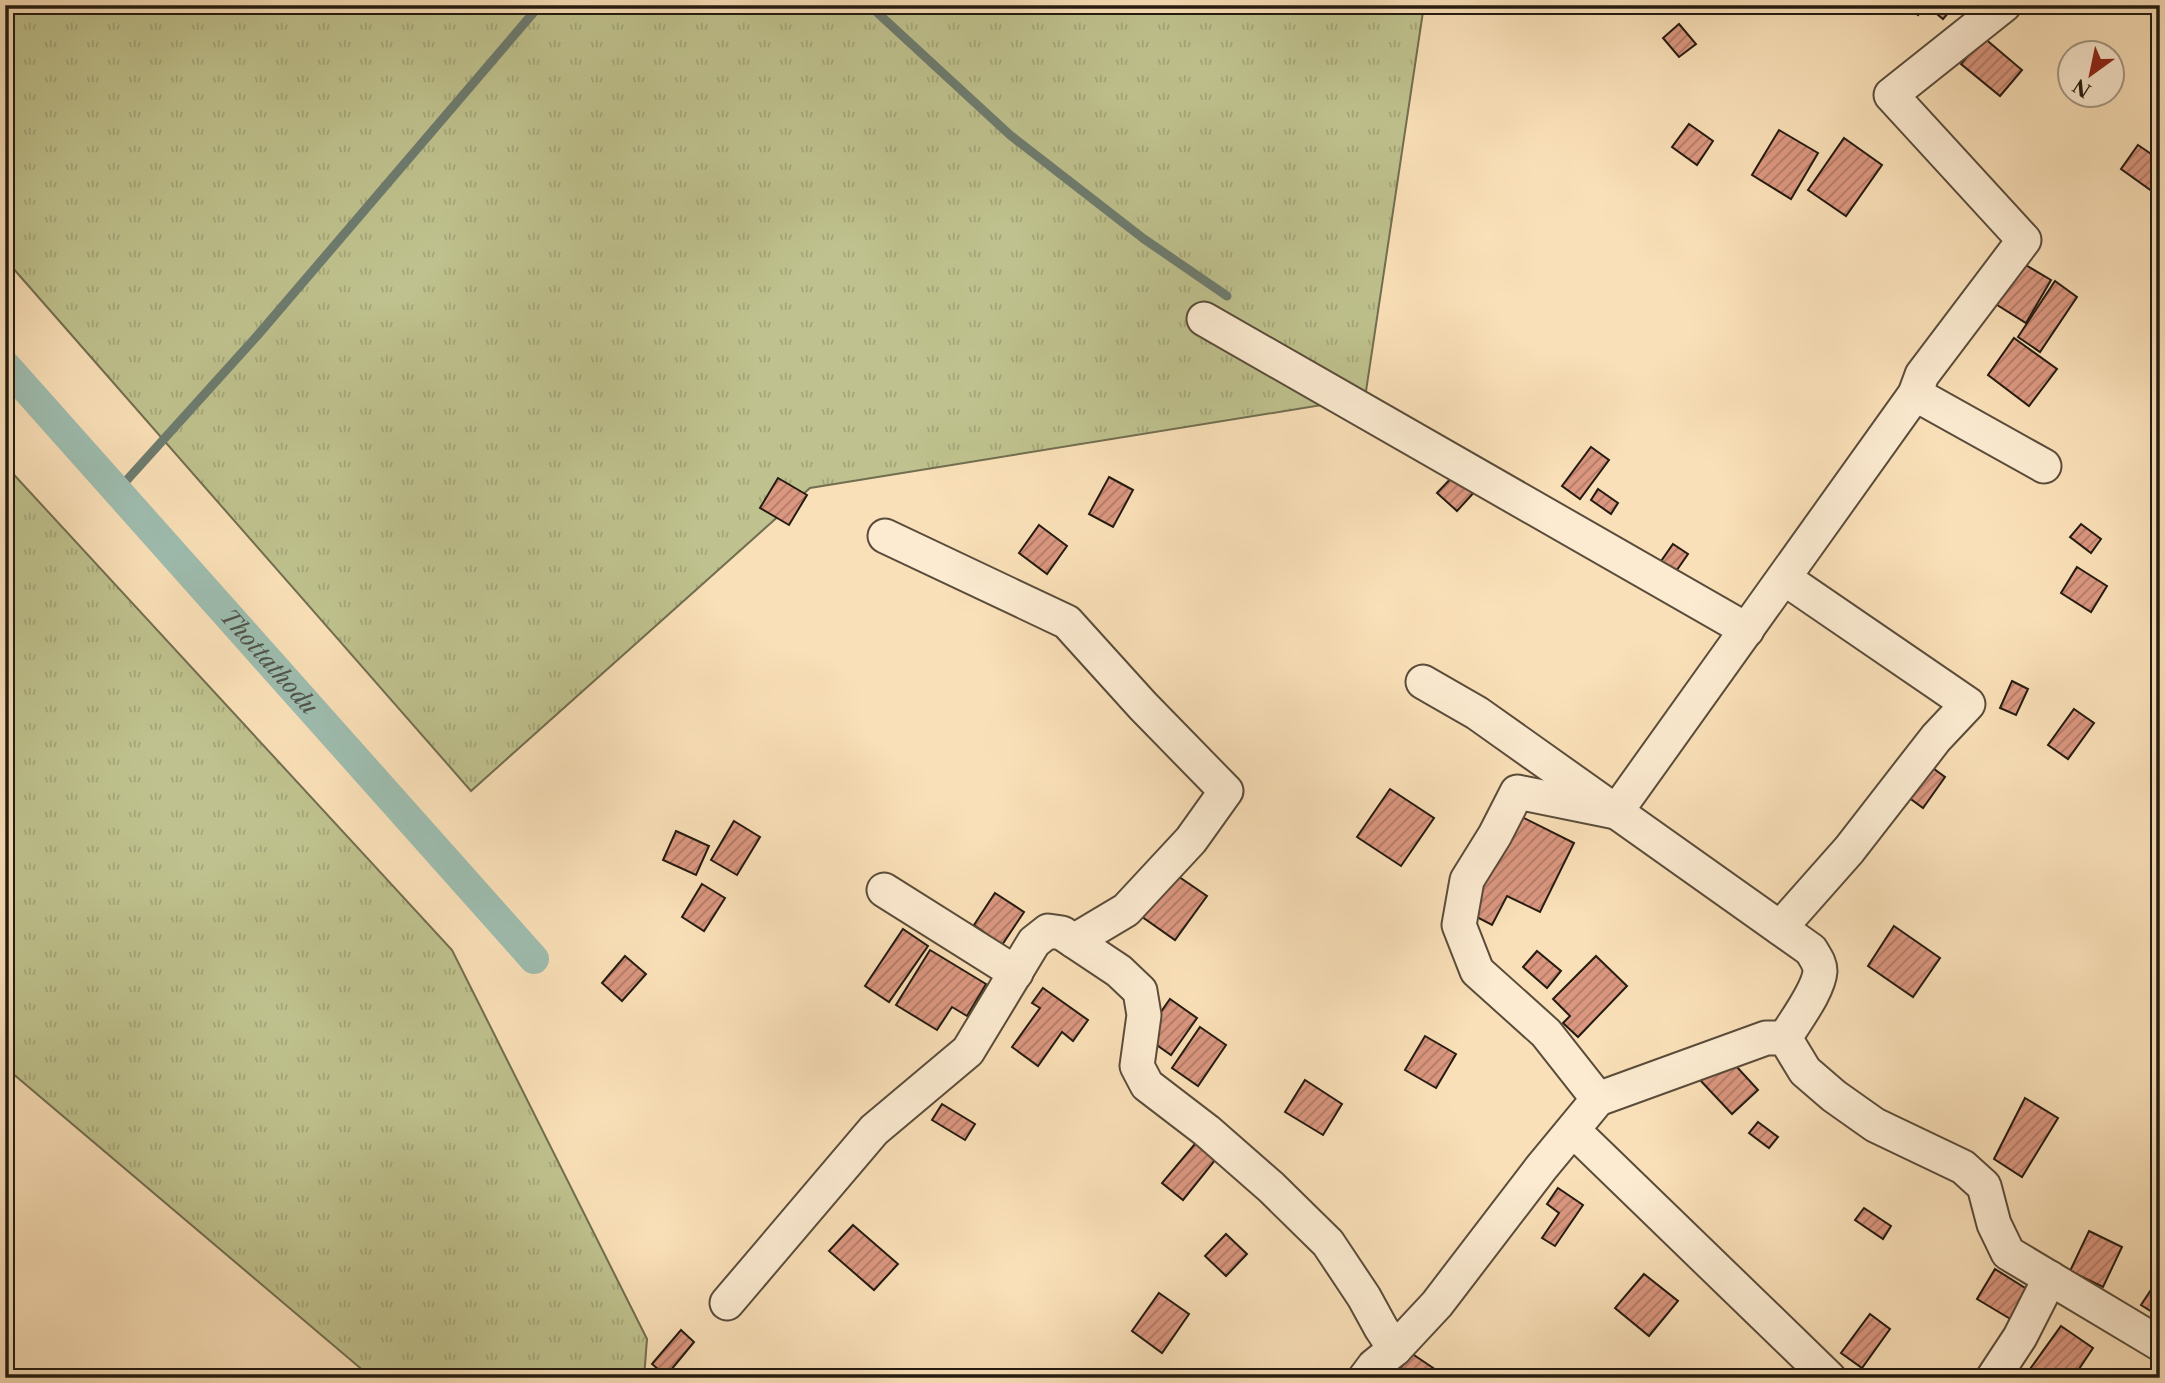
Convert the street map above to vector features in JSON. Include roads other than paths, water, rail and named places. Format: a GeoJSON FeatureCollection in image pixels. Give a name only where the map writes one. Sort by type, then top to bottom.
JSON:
{"type":"FeatureCollection","features":[{"type":"Feature","properties":{"kind":"street"},"geometry":{"type":"LineString","coordinates":[[1616,812],[1915,394],[1922,374],[2024,240],[1891,95],[2004,5]]}},
{"type":"Feature","properties":{"kind":"street"},"geometry":{"type":"LineString","coordinates":[[1204,319],[1747,630]]}},
{"type":"Feature","properties":{"kind":"street"},"geometry":{"type":"LineString","coordinates":[[1915,394],[2044,466]]}},
{"type":"Feature","properties":{"kind":"street"},"geometry":{"type":"LineString","coordinates":[[885,536],[1067,622],[1143,706],[1226,791],[1191,840],[1126,910],[1074,941]]}},
{"type":"Feature","properties":{"kind":"street"},"geometry":{"type":"LineString","coordinates":[[1780,929],[1849,850],[1936,738],[1968,704],[1784,578]]}},
{"type":"Feature","properties":{"kind":"street"},"geometry":{"type":"LineString","coordinates":[[1423,682],[1477,712],[1811,950],[1818,960],[1820,972],[1812,993],[1786,1038]]}},
{"type":"Feature","properties":{"kind":"street"},"geometry":{"type":"LineString","coordinates":[[1598,1099],[1546,1033],[1477,971],[1459,925],[1467,880],[1495,835],[1517,792],[1616,812]]}},
{"type":"Feature","properties":{"kind":"street"},"geometry":{"type":"LineString","coordinates":[[884,890],[1016,973]]}},
{"type":"Feature","properties":{"kind":"street"},"geometry":{"type":"LineString","coordinates":[[727,1303],[874,1130],[968,1051],[1034,942],[1048,931],[1062,933],[1119,971],[1140,991],[1144,1015],[1137,1066],[1147,1085],[1207,1131],[1272,1187],[1328,1243],[1395,1349]]}},
{"type":"Feature","properties":{"kind":"street"},"geometry":{"type":"LineString","coordinates":[[1365,1378],[1437,1304],[1541,1168],[1598,1099],[1766,1038],[1786,1038]]}},
{"type":"Feature","properties":{"kind":"street"},"geometry":{"type":"LineString","coordinates":[[1786,1038],[1805,1071],[1834,1097],[1875,1125],[1963,1167],[1984,1186],[1994,1224],[2008,1253],[2160,1344]]}},
{"type":"Feature","properties":{"kind":"street"},"geometry":{"type":"LineString","coordinates":[[1573,1130],[1829,1378]]}},
{"type":"Feature","properties":{"kind":"street"},"geometry":{"type":"LineString","coordinates":[[1993,1378],[2020,1337],[2050,1278]]}},
{"type":"Feature","properties":{"kind":"waterway"},"geometry":{"type":"LineString","coordinates":[[117,491],[257,336],[540,5]]}},
{"type":"Feature","properties":{"kind":"waterway"},"geometry":{"type":"LineString","coordinates":[[869,5],[1010,135],[1144,239],[1227,296]]}},
{"type":"Feature","properties":{"kind":"waterway","name":"Thottathodu"},"geometry":{"type":"LineString","coordinates":[[5,365],[534,959]]}}]}
